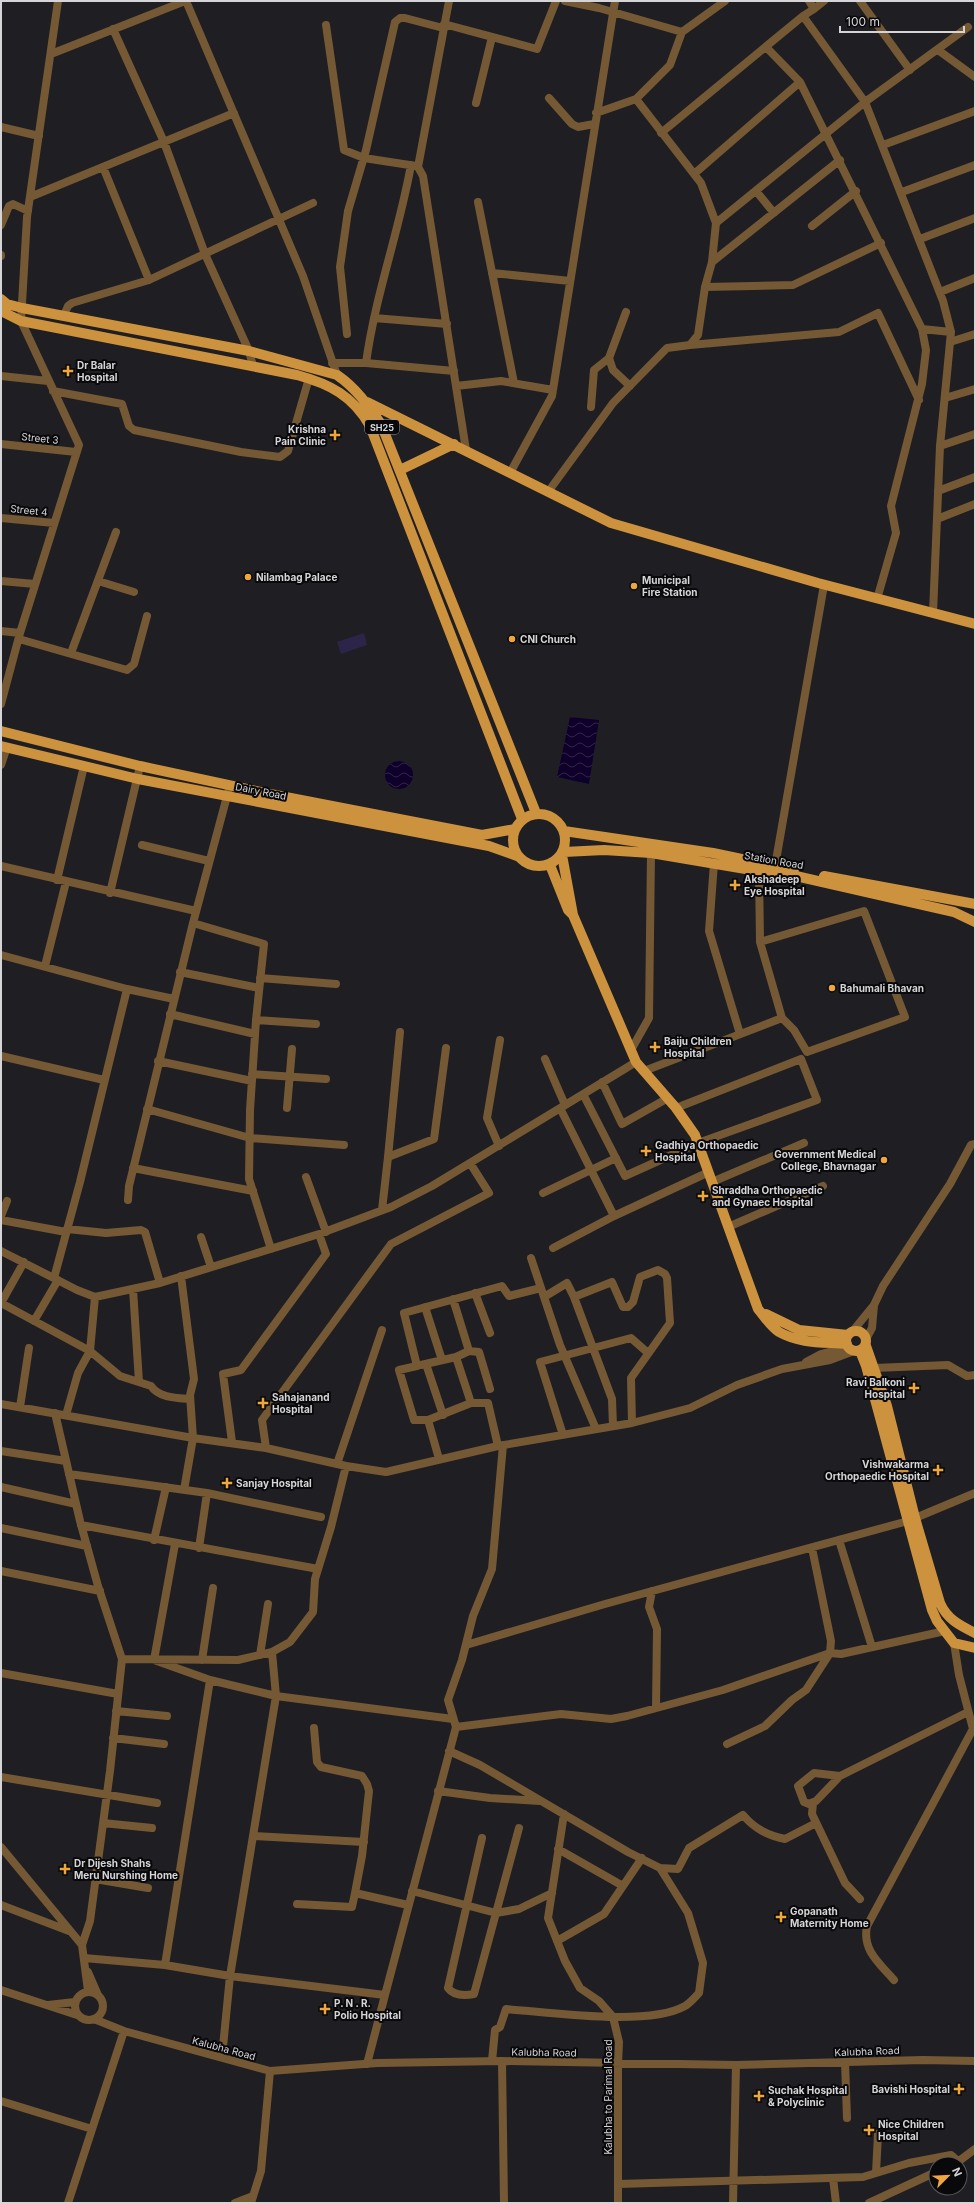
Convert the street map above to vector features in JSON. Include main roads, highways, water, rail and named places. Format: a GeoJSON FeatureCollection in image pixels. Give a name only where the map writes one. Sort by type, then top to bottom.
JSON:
{"type":"FeatureCollection","features":[{"type":"Feature","properties":{"kind":"main road","name":"SH25"},"geometry":{"type":"LineString","coordinates":[[1,299],[7,304],[22,308],[249,351],[337,375],[349,383],[366,402],[381,424],[536,813]]}},
{"type":"Feature","properties":{"kind":"main road","name":"SH25"},"geometry":{"type":"LineString","coordinates":[[1,311],[21,321],[309,378],[339,392],[352,401],[366,402],[454,444],[611,523],[824,585],[975,624]]}},
{"type":"Feature","properties":{"kind":"main road"},"geometry":{"type":"LineString","coordinates":[[352,401],[370,426],[522,819]]}},
{"type":"Feature","properties":{"kind":"main road"},"geometry":{"type":"LineString","coordinates":[[400,470],[454,444]]}},
{"type":"Feature","properties":{"kind":"main road","name":"Dairy Road"},"geometry":{"type":"LineString","coordinates":[[1,731],[140,766],[482,835],[515,829]]}},
{"type":"Feature","properties":{"kind":"main road","name":"Dairy Road"},"geometry":{"type":"LineString","coordinates":[[4,747],[138,779],[489,846],[518,856]]}},
{"type":"Feature","properties":{"kind":"main road"},"geometry":{"type":"LineString","coordinates":[[563,853],[550,865],[532,866],[518,856],[513,843],[515,829],[522,819],[536,813],[553,817],[560,823],[566,840],[563,853],[573,914],[636,1062],[676,1108],[698,1143],[758,1309],[778,1331],[792,1338],[806,1341],[855,1343]]}},
{"type":"Feature","properties":{"kind":"main road"},"geometry":{"type":"LineString","coordinates":[[564,831],[713,853],[774,870],[975,904]]}},
{"type":"Feature","properties":{"kind":"main road","name":"Station Road"},"geometry":{"type":"LineString","coordinates":[[563,853],[604,850],[651,853],[758,871],[774,870],[954,912],[975,922]]}},
{"type":"Feature","properties":{"kind":"main road"},"geometry":{"type":"LineString","coordinates":[[550,865],[568,910],[573,914]]}},
{"type":"Feature","properties":{"kind":"main road"},"geometry":{"type":"LineString","coordinates":[[855,1343],[874,1368],[887,1406],[932,1610],[943,1629],[954,1643],[975,1648]]}},
{"type":"Feature","properties":{"kind":"main road"},"geometry":{"type":"LineString","coordinates":[[855,1343],[866,1366],[912,1520],[940,1603],[947,1615],[956,1624],[975,1633]]}},
{"type":"Feature","properties":{"kind":"main road"},"geometry":{"type":"LineString","coordinates":[[943,1629],[947,1615]]}},
{"type":"Feature","properties":{"kind":"water"},"geometry":{"type":"Polygon","coordinates":[[[570,717],[599,720],[589,784],[557,777],[570,717]]]}},
{"type":"Feature","properties":{"kind":"water"},"geometry":{"type":"Polygon","coordinates":[[[399,761],[405,762],[409,765],[412,769],[412,781],[409,785],[405,788],[399,789],[393,788],[389,785],[386,781],[385,775],[386,769],[389,765],[393,762],[399,761]]]}},
{"type":"Feature","properties":{"kind":"place","name":"Dr Balar Hospital"},"geometry":{"type":"Point","coordinates":[68,371]}},
{"type":"Feature","properties":{"kind":"place","name":"Krishna Pain Clinic"},"geometry":{"type":"Point","coordinates":[335,435]}},
{"type":"Feature","properties":{"kind":"place","name":"Nilambag Palace"},"geometry":{"type":"Point","coordinates":[248,577]}},
{"type":"Feature","properties":{"kind":"place","name":"Municipal Fire Station"},"geometry":{"type":"Point","coordinates":[634,586]}},
{"type":"Feature","properties":{"kind":"place","name":"CNI Church"},"geometry":{"type":"Point","coordinates":[512,639]}},
{"type":"Feature","properties":{"kind":"place","name":"Akshadeep Eye Hospital"},"geometry":{"type":"Point","coordinates":[735,885]}},
{"type":"Feature","properties":{"kind":"place","name":"Bahumali Bhavan"},"geometry":{"type":"Point","coordinates":[832,988]}},
{"type":"Feature","properties":{"kind":"place","name":"Baiju Children Hospital"},"geometry":{"type":"Point","coordinates":[655,1047]}},
{"type":"Feature","properties":{"kind":"place","name":"Gadhiya Orthopaedic Hospital"},"geometry":{"type":"Point","coordinates":[646,1151]}},
{"type":"Feature","properties":{"kind":"place","name":"Government Medical College, Bhavnagar"},"geometry":{"type":"Point","coordinates":[884,1160]}},
{"type":"Feature","properties":{"kind":"place","name":"Shraddha Orthopaedic and Gynaec Hospital"},"geometry":{"type":"Point","coordinates":[703,1196]}},
{"type":"Feature","properties":{"kind":"place","name":"Ravi Balkoni Hospital"},"geometry":{"type":"Point","coordinates":[914,1388]}},
{"type":"Feature","properties":{"kind":"place","name":"Sahajanand Hospital"},"geometry":{"type":"Point","coordinates":[263,1403]}},
{"type":"Feature","properties":{"kind":"place","name":"Vishwakarma Orthopaedic Hospital"},"geometry":{"type":"Point","coordinates":[938,1470]}},
{"type":"Feature","properties":{"kind":"place","name":"Sanjay Hospital"},"geometry":{"type":"Point","coordinates":[227,1483]}},
{"type":"Feature","properties":{"kind":"place","name":"Dr Dijesh Shahs Meru Nurshing Home"},"geometry":{"type":"Point","coordinates":[65,1869]}},
{"type":"Feature","properties":{"kind":"place","name":"Gopanath Maternity Home"},"geometry":{"type":"Point","coordinates":[781,1917]}},
{"type":"Feature","properties":{"kind":"place","name":"P. N . R. Polio Hospital"},"geometry":{"type":"Point","coordinates":[325,2009]}},
{"type":"Feature","properties":{"kind":"place","name":"Bavishi Hospital"},"geometry":{"type":"Point","coordinates":[959,2089]}},
{"type":"Feature","properties":{"kind":"place","name":"Suchak Hospital & Polyclinic"},"geometry":{"type":"Point","coordinates":[759,2096]}},
{"type":"Feature","properties":{"kind":"place","name":"Nice Children Hospital"},"geometry":{"type":"Point","coordinates":[869,2130]}}]}
